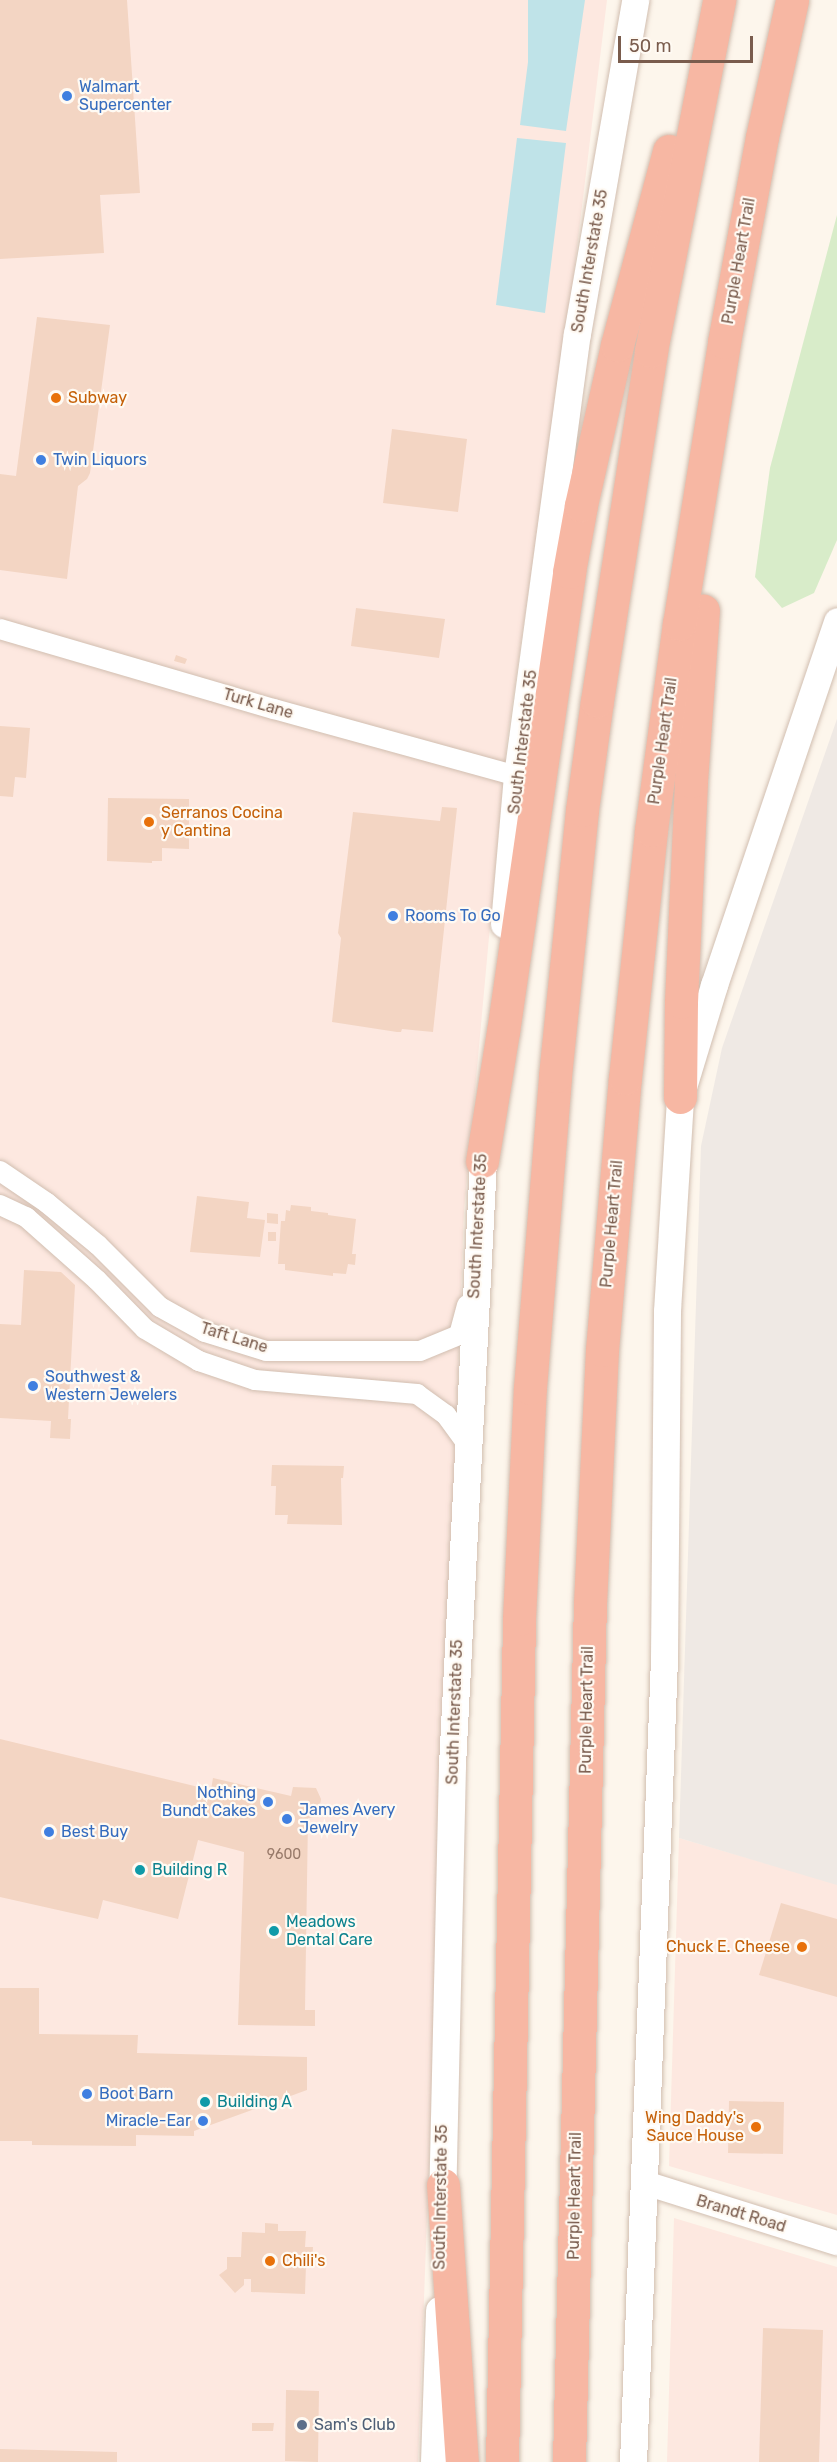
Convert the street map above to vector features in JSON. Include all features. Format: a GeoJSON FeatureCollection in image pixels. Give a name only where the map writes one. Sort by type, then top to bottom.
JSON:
{"type":"FeatureCollection","features":[{"type":"Feature","properties":{"kind":"highway"},"geometry":{"type":"LineString","coordinates":[[482,1161],[503,1032],[568,572],[581,505],[620,333],[666,160],[713,0]]}},
{"type":"Feature","properties":{"kind":"highway"},"geometry":{"type":"LineString","coordinates":[[502,2462],[519,1619],[530,1388],[555,1076],[582,810],[597,700],[651,351],[719,0]]}},
{"type":"Feature","properties":{"kind":"highway","name":"Purple Heart Trail"},"geometry":{"type":"LineString","coordinates":[[569,2462],[590,1604],[603,1339],[625,1078],[651,830],[679,624],[724,342],[762,137],[792,0]]}},
{"type":"Feature","properties":{"kind":"highway"},"geometry":{"type":"LineString","coordinates":[[680,1097],[681,1002],[691,781],[724,342]]}},
{"type":"Feature","properties":{"kind":"highway"},"geometry":{"type":"LineString","coordinates":[[442,2185],[462,2462]]}},
{"type":"Feature","properties":{"kind":"main road","name":"South Interstate 35"},"geometry":{"type":"LineString","coordinates":[[434,2462],[452,1765],[482,1161],[517,776],[577,334],[635,0]]}},
{"type":"Feature","properties":{"kind":"main road"},"geometry":{"type":"LineString","coordinates":[[633,2462],[664,1658],[667,1311],[680,1097],[714,986],[837,621]]}},
{"type":"Feature","properties":{"kind":"street","name":"Turk Lane"},"geometry":{"type":"LineString","coordinates":[[0,629],[274,709],[517,776]]}},
{"type":"Feature","properties":{"kind":"street","name":"Taft Lane"},"geometry":{"type":"LineString","coordinates":[[0,1171],[44,1201],[98,1245],[160,1307],[206,1332],[266,1351],[420,1351],[459,1335],[475,1276]]}},
{"type":"Feature","properties":{"kind":"street","name":"Taft Lane"},"geometry":{"type":"LineString","coordinates":[[0,1205],[26,1217],[97,1280],[145,1329],[199,1361],[255,1380],[417,1394],[446,1415],[467,1444]]}},
{"type":"Feature","properties":{"kind":"street","name":"Brandt Road"},"geometry":{"type":"LineString","coordinates":[[645,2183],[837,2243]]}},
{"type":"Feature","properties":{"kind":"shaded area"},"geometry":{"type":"Polygon","coordinates":[[[0,0],[607,0],[571,297],[507,740],[464,1211],[418,2462],[0,2462],[0,0]]]}},
{"type":"Feature","properties":{"kind":"shaded area"},"geometry":{"type":"Polygon","coordinates":[[[837,719],[837,1885],[679,1838],[701,1146],[722,1048],[837,719]]]}},
{"type":"Feature","properties":{"kind":"shaded area"},"geometry":{"type":"Polygon","coordinates":[[[679,1838],[837,1884],[837,2215],[669,2166],[679,1838]]]}},
{"type":"Feature","properties":{"kind":"shaded area"},"geometry":{"type":"Polygon","coordinates":[[[674,2218],[837,2267],[837,2462],[667,2462],[674,2218]]]}},
{"type":"Feature","properties":{"kind":"green space"},"geometry":{"type":"Polygon","coordinates":[[[837,215],[837,540],[814,593],[782,608],[755,577],[770,468],[837,215]]]}},
{"type":"Feature","properties":{"kind":"water"},"geometry":{"type":"Polygon","coordinates":[[[528,0],[585,0],[566,131],[520,125],[528,62],[528,0]]]}},
{"type":"Feature","properties":{"kind":"water"},"geometry":{"type":"Polygon","coordinates":[[[517,138],[566,143],[545,313],[496,305],[517,138]]]}},
{"type":"Feature","properties":{"kind":"building","name":"Walmart Supercenter"},"geometry":{"type":"Polygon","coordinates":[[[0,0],[127,0],[140,193],[100,195],[104,253],[0,259],[0,0]]]}},
{"type":"Feature","properties":{"kind":"building"},"geometry":{"type":"Polygon","coordinates":[[[37,317],[110,325],[90,473],[87,479],[78,486],[67,579],[0,570],[0,474],[16,476],[37,317]]]}},
{"type":"Feature","properties":{"kind":"building"},"geometry":{"type":"Polygon","coordinates":[[[392,429],[467,439],[458,512],[383,503],[392,429]]]}},
{"type":"Feature","properties":{"kind":"building"},"geometry":{"type":"Polygon","coordinates":[[[356,608],[445,619],[439,658],[351,646],[356,608]]]}},
{"type":"Feature","properties":{"kind":"building"},"geometry":{"type":"Polygon","coordinates":[[[176,655],[187,659],[185,664],[174,661],[176,655]]]}},
{"type":"Feature","properties":{"kind":"building"},"geometry":{"type":"Polygon","coordinates":[[[0,726],[30,728],[26,778],[15,777],[13,797],[0,796],[0,726]]]}},
{"type":"Feature","properties":{"kind":"building"},"geometry":{"type":"Polygon","coordinates":[[[108,798],[189,799],[189,849],[162,848],[162,861],[152,861],[152,863],[107,861],[108,798]]]}},
{"type":"Feature","properties":{"kind":"building","name":"Rooms To Go"},"geometry":{"type":"Polygon","coordinates":[[[442,807],[457,808],[433,1032],[402,1029],[401,1032],[397,1032],[332,1022],[341,938],[338,933],[353,812],[440,821],[442,807]]]}},
{"type":"Feature","properties":{"kind":"building"},"geometry":{"type":"Polygon","coordinates":[[[197,1196],[249,1202],[247,1218],[265,1220],[260,1257],[190,1252],[197,1196]]]}},
{"type":"Feature","properties":{"kind":"building"},"geometry":{"type":"Polygon","coordinates":[[[291,1205],[311,1207],[311,1211],[356,1219],[352,1254],[356,1254],[355,1265],[348,1264],[346,1274],[333,1273],[333,1276],[285,1270],[285,1264],[278,1264],[281,1221],[285,1221],[286,1210],[290,1211],[291,1205]]]}},
{"type":"Feature","properties":{"kind":"building"},"geometry":{"type":"Polygon","coordinates":[[[267,1213],[278,1214],[278,1224],[267,1223],[267,1213]]]}},
{"type":"Feature","properties":{"kind":"building"},"geometry":{"type":"Polygon","coordinates":[[[268,1232],[276,1232],[276,1241],[268,1241],[268,1232]]]}},
{"type":"Feature","properties":{"kind":"building"},"geometry":{"type":"Polygon","coordinates":[[[24,1270],[61,1272],[75,1285],[68,1419],[71,1419],[70,1439],[50,1438],[51,1421],[0,1418],[0,1324],[21,1325],[24,1270]]]}},
{"type":"Feature","properties":{"kind":"building"},"geometry":{"type":"Polygon","coordinates":[[[272,1465],[344,1466],[343,1478],[341,1478],[342,1525],[287,1524],[288,1515],[275,1515],[276,1486],[271,1486],[272,1465]]]}},
{"type":"Feature","properties":{"kind":"building"},"geometry":{"type":"Polygon","coordinates":[[[0,1739],[211,1790],[213,1778],[291,1796],[293,1787],[316,1788],[321,1799],[318,1817],[308,1818],[305,2010],[315,2010],[315,2026],[238,2025],[244,1852],[198,1840],[178,1919],[103,1900],[98,1919],[0,1897],[0,1739]]]}},
{"type":"Feature","properties":{"kind":"building","name":"Chuck E. Cheese"},"geometry":{"type":"Polygon","coordinates":[[[781,1903],[837,1919],[837,1997],[759,1975],[781,1903]]]}},
{"type":"Feature","properties":{"kind":"building"},"geometry":{"type":"Polygon","coordinates":[[[0,1988],[39,1988],[39,2034],[138,2035],[137,2053],[307,2057],[307,2090],[194,2131],[194,2136],[136,2135],[136,2146],[32,2145],[32,2141],[0,2141],[0,1988]]]}},
{"type":"Feature","properties":{"kind":"building","name":"Wing Daddy's Sauce House"},"geometry":{"type":"Polygon","coordinates":[[[729,2101],[784,2102],[783,2154],[728,2153],[729,2101]]]}},
{"type":"Feature","properties":{"kind":"building","name":"Chili's"},"geometry":{"type":"Polygon","coordinates":[[[265,2223],[278,2224],[278,2231],[306,2231],[305,2247],[313,2247],[312,2265],[306,2265],[305,2294],[251,2292],[251,2279],[244,2279],[244,2285],[235,2293],[219,2275],[227,2269],[227,2257],[241,2257],[242,2232],[265,2233],[265,2223]]]}},
{"type":"Feature","properties":{"kind":"building"},"geometry":{"type":"Polygon","coordinates":[[[763,2328],[823,2330],[819,2462],[759,2462],[763,2328]]]}},
{"type":"Feature","properties":{"kind":"building","name":"Sam's Club"},"geometry":{"type":"Polygon","coordinates":[[[286,2390],[319,2391],[318,2462],[285,2461],[286,2390]]]}},
{"type":"Feature","properties":{"kind":"building"},"geometry":{"type":"Polygon","coordinates":[[[252,2423],[274,2423],[273,2431],[252,2431],[252,2423]]]}},
{"type":"Feature","properties":{"kind":"building"},"geometry":{"type":"Polygon","coordinates":[[[0,2449],[117,2452],[117,2462],[0,2462],[0,2449]]]}},
{"type":"Feature","properties":{"kind":"place","name":"Walmart Supercenter"},"geometry":{"type":"Point","coordinates":[67,96]}},
{"type":"Feature","properties":{"kind":"place","name":"Subway"},"geometry":{"type":"Point","coordinates":[56,398]}},
{"type":"Feature","properties":{"kind":"place","name":"Twin Liquors"},"geometry":{"type":"Point","coordinates":[41,460]}},
{"type":"Feature","properties":{"kind":"place","name":"Serranos Cocina y Cantina"},"geometry":{"type":"Point","coordinates":[149,822]}},
{"type":"Feature","properties":{"kind":"place","name":"Rooms To Go"},"geometry":{"type":"Point","coordinates":[393,916]}},
{"type":"Feature","properties":{"kind":"place","name":"Southwest & Western Jewelers"},"geometry":{"type":"Point","coordinates":[33,1386]}},
{"type":"Feature","properties":{"kind":"place","name":"Nothing Bundt Cakes"},"geometry":{"type":"Point","coordinates":[268,1802]}},
{"type":"Feature","properties":{"kind":"place","name":"James Avery Jewelry"},"geometry":{"type":"Point","coordinates":[287,1819]}},
{"type":"Feature","properties":{"kind":"place","name":"Best Buy"},"geometry":{"type":"Point","coordinates":[49,1832]}},
{"type":"Feature","properties":{"kind":"place","name":"Building R"},"geometry":{"type":"Point","coordinates":[140,1870]}},
{"type":"Feature","properties":{"kind":"place","name":"Meadows Dental Care"},"geometry":{"type":"Point","coordinates":[274,1931]}},
{"type":"Feature","properties":{"kind":"place","name":"Chuck E. Cheese"},"geometry":{"type":"Point","coordinates":[802,1947]}},
{"type":"Feature","properties":{"kind":"place","name":"Boot Barn"},"geometry":{"type":"Point","coordinates":[87,2094]}},
{"type":"Feature","properties":{"kind":"place","name":"Building A"},"geometry":{"type":"Point","coordinates":[205,2102]}},
{"type":"Feature","properties":{"kind":"place","name":"Miracle-Ear"},"geometry":{"type":"Point","coordinates":[203,2121]}},
{"type":"Feature","properties":{"kind":"place","name":"Wing Daddy's Sauce House"},"geometry":{"type":"Point","coordinates":[756,2127]}},
{"type":"Feature","properties":{"kind":"place","name":"Chili's"},"geometry":{"type":"Point","coordinates":[270,2261]}},
{"type":"Feature","properties":{"kind":"place","name":"Sam's Club"},"geometry":{"type":"Point","coordinates":[302,2425]}}]}
